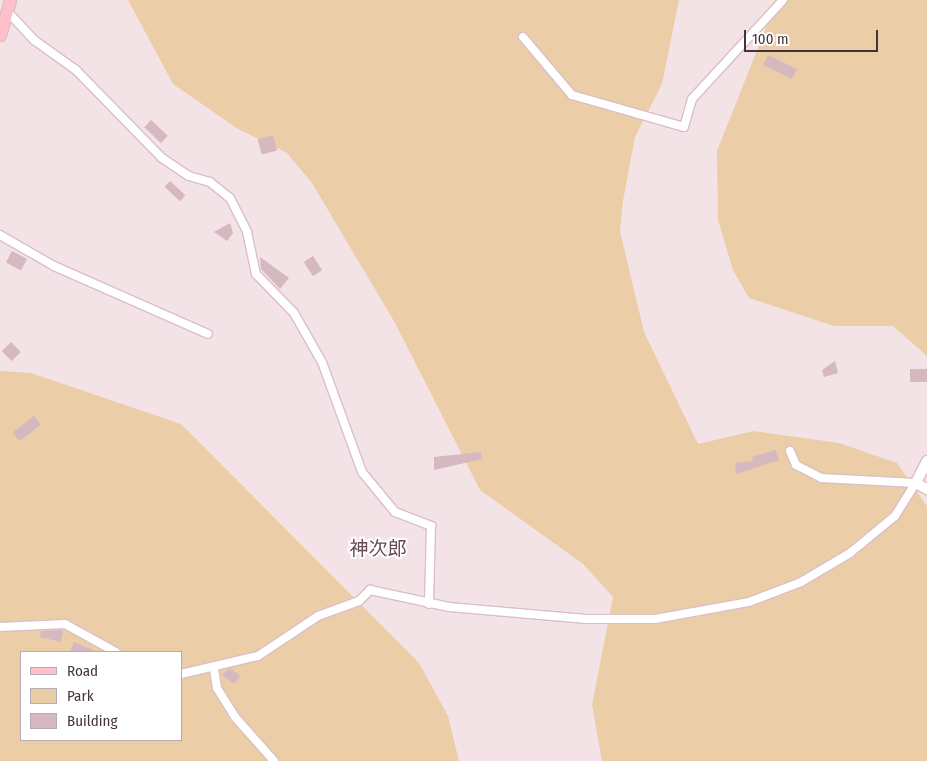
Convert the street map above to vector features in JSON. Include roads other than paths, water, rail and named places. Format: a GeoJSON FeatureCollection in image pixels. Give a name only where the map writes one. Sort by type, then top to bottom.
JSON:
{"type":"FeatureCollection","features":[{"type":"Feature","properties":{"kind":"main road"},"geometry":{"type":"LineString","coordinates":[[0,35],[8,5]]}},
{"type":"Feature","properties":{"kind":"street"},"geometry":{"type":"LineString","coordinates":[[523,37],[572,94],[684,127],[692,99],[783,0]]}},
{"type":"Feature","properties":{"kind":"street"},"geometry":{"type":"LineString","coordinates":[[8,5],[34,40],[76,70],[162,158],[230,198],[247,232],[256,274],[294,313],[322,362],[362,472],[395,512],[431,526],[428,604]]}},
{"type":"Feature","properties":{"kind":"street"},"geometry":{"type":"LineString","coordinates":[[0,234],[54,266],[208,334]]}},
{"type":"Feature","properties":{"kind":"street"},"geometry":{"type":"LineString","coordinates":[[790,451],[796,465],[821,478],[916,483],[927,489]]}},
{"type":"Feature","properties":{"kind":"street"},"geometry":{"type":"LineString","coordinates":[[182,674],[214,668],[258,656],[324,613],[359,601],[370,590],[428,604],[550,618],[655,619],[749,602],[801,582],[850,553],[895,516],[916,483],[927,461]]}},
{"type":"Feature","properties":{"kind":"street"},"geometry":{"type":"LineString","coordinates":[[0,627],[66,624],[114,651]]}},
{"type":"Feature","properties":{"kind":"street"},"geometry":{"type":"LineString","coordinates":[[214,668],[217,688],[235,717],[274,761]]}},
{"type":"Feature","properties":{"kind":"district","name":"神次郎"},"geometry":{"type":"Point","coordinates":[378,549]}}]}
